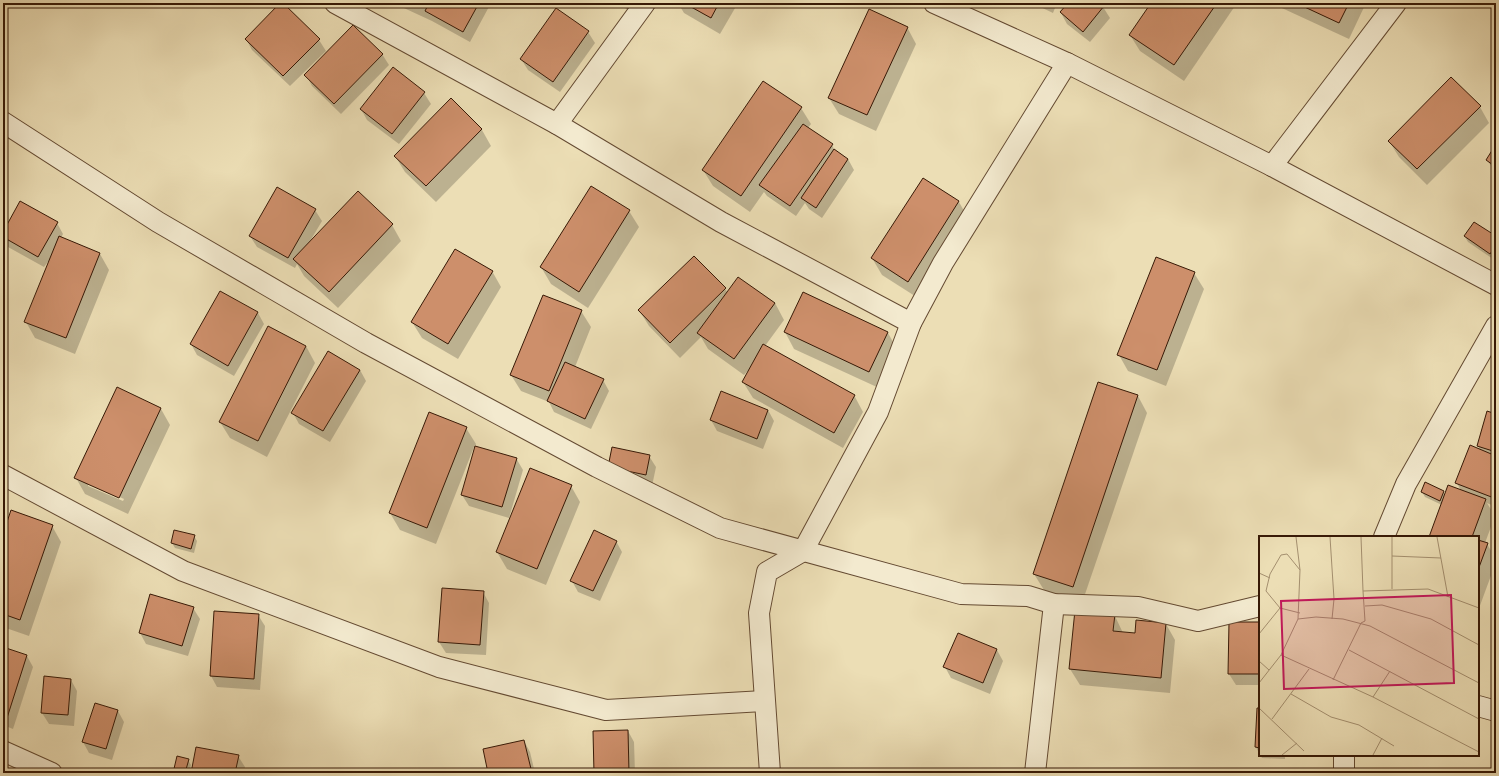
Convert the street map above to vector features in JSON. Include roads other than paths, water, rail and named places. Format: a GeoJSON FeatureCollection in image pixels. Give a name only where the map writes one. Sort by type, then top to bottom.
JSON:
{"type":"FeatureCollection","features":[{"type":"Feature","properties":{"kind":"street"},"geometry":{"type":"LineString","coordinates":[[335,3],[557,124],[721,222],[911,323]]}},
{"type":"Feature","properties":{"kind":"street"},"geometry":{"type":"LineString","coordinates":[[557,124],[645,3]]}},
{"type":"Feature","properties":{"kind":"street"},"geometry":{"type":"LineString","coordinates":[[934,3],[1067,63],[1272,166],[1496,285]]}},
{"type":"Feature","properties":{"kind":"street"},"geometry":{"type":"LineString","coordinates":[[1272,166],[1396,3]]}},
{"type":"Feature","properties":{"kind":"street"},"geometry":{"type":"LineString","coordinates":[[770,773],[759,613],[767,572],[803,552],[878,412],[911,323],[943,263],[1067,63]]}},
{"type":"Feature","properties":{"kind":"street"},"geometry":{"type":"LineString","coordinates":[[3,122],[158,222],[366,343],[576,456],[720,528],[803,552],[961,594],[1028,596],[1054,604],[1138,608],[1198,621],[1259,606]]}},
{"type":"Feature","properties":{"kind":"street"},"geometry":{"type":"LineString","coordinates":[[1384,536],[1406,484],[1496,326]]}},
{"type":"Feature","properties":{"kind":"street"},"geometry":{"type":"LineString","coordinates":[[3,475],[183,571],[439,667],[606,710],[764,701]]}},
{"type":"Feature","properties":{"kind":"street"},"geometry":{"type":"LineString","coordinates":[[1034,773],[1054,604]]}},
{"type":"Feature","properties":{"kind":"street"},"geometry":{"type":"LineString","coordinates":[[1479,706],[1496,711]]}},
{"type":"Feature","properties":{"kind":"street"},"geometry":{"type":"LineString","coordinates":[[3,751],[26,767],[52,773]]}},
{"type":"Feature","properties":{"kind":"street"},"geometry":{"type":"LineString","coordinates":[[1344,756],[1344,773]]}}]}
